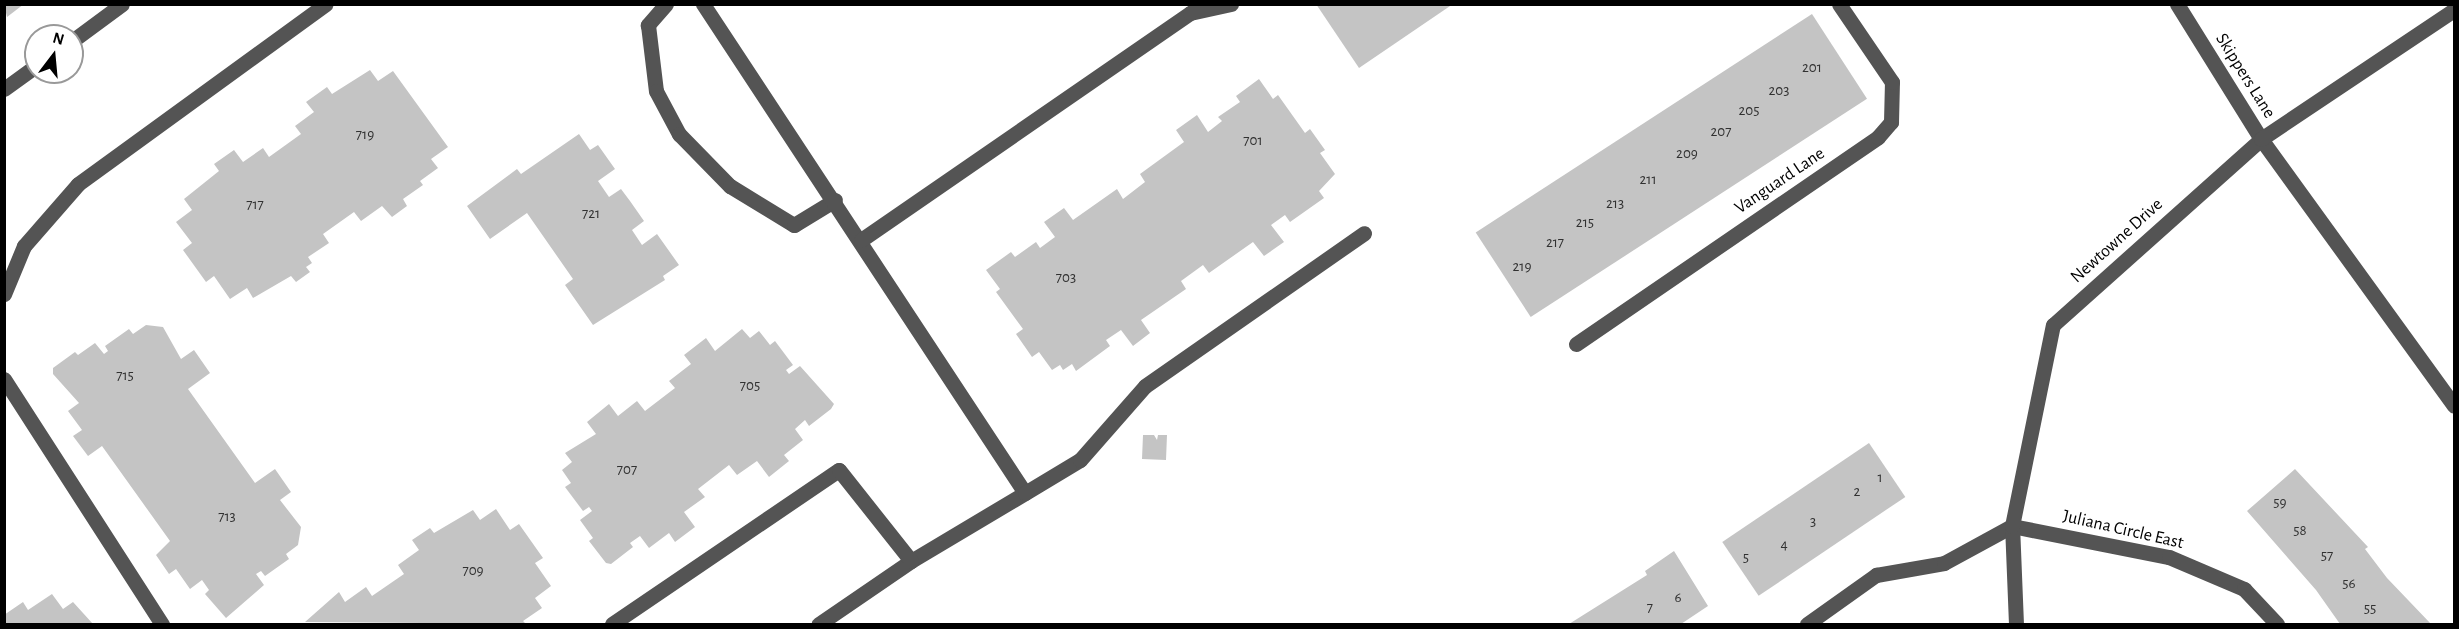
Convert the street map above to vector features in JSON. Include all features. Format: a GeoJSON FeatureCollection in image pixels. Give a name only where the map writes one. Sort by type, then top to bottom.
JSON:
{"type":"FeatureCollection","features":[{"type":"Feature","properties":{"kind":"street"},"geometry":{"type":"LineString","coordinates":[[84,31],[122,4]]}},
{"type":"Feature","properties":{"kind":"street"},"geometry":{"type":"LineString","coordinates":[[4,294],[24,246],[78,184],[326,4]]}},
{"type":"Feature","properties":{"kind":"street"},"geometry":{"type":"LineString","coordinates":[[666,4],[648,25],[656,91],[679,134],[730,186],[794,225],[835,200]]}},
{"type":"Feature","properties":{"kind":"street"},"geometry":{"type":"LineString","coordinates":[[703,4],[835,200],[1025,493]]}},
{"type":"Feature","properties":{"kind":"street"},"geometry":{"type":"LineString","coordinates":[[861,240],[1187,9],[1231,4]]}},
{"type":"Feature","properties":{"kind":"street","name":"Vanguard Lane"},"geometry":{"type":"LineString","coordinates":[[1576,345],[1878,137],[1891,122],[1892,82],[1839,4]]}},
{"type":"Feature","properties":{"kind":"street","name":"Skippers Lane"},"geometry":{"type":"LineString","coordinates":[[2177,4],[2261,138],[2454,406]]}},
{"type":"Feature","properties":{"kind":"street","name":"Newtowne Drive"},"geometry":{"type":"LineString","coordinates":[[2016,624],[2012,526],[2053,325],[2261,138],[2454,10]]}},
{"type":"Feature","properties":{"kind":"street"},"geometry":{"type":"LineString","coordinates":[[4,89],[24,75]]}},
{"type":"Feature","properties":{"kind":"street"},"geometry":{"type":"LineString","coordinates":[[819,624],[911,561],[1080,460],[1144,386],[1364,233]]}},
{"type":"Feature","properties":{"kind":"street"},"geometry":{"type":"LineString","coordinates":[[4,379],[162,624]]}},
{"type":"Feature","properties":{"kind":"street"},"geometry":{"type":"LineString","coordinates":[[612,624],[838,470],[911,561]]}},
{"type":"Feature","properties":{"kind":"street"},"geometry":{"type":"LineString","coordinates":[[1807,624],[1876,575],[1944,563],[2012,526]]}},
{"type":"Feature","properties":{"kind":"street","name":"Juliana Circle East"},"geometry":{"type":"LineString","coordinates":[[2012,526],[2169,557],[2244,590],[2277,624]]}},
{"type":"Feature","properties":{"kind":"building"},"geometry":{"type":"Polygon","coordinates":[[[4,4],[24,4],[7,17],[4,4]]]}},
{"type":"Feature","properties":{"kind":"building"},"geometry":{"type":"Polygon","coordinates":[[[1316,4],[1453,4],[1359,68],[1316,4]]]}},
{"type":"Feature","properties":{"kind":"building"},"geometry":{"type":"Polygon","coordinates":[[[1812,14],[1867,99],[1531,317],[1476,232],[1812,14]]]}},
{"type":"Feature","properties":{"kind":"building"},"geometry":{"type":"Polygon","coordinates":[[[370,70],[378,81],[393,71],[448,147],[431,159],[438,168],[420,181],[423,185],[403,199],[407,206],[392,217],[382,206],[361,221],[354,212],[323,234],[329,243],[308,257],[312,263],[306,267],[310,272],[296,282],[291,276],[253,298],[247,288],[230,299],[214,276],[206,282],[183,250],[192,243],[176,222],[192,210],[184,199],[219,171],[214,164],[234,150],[243,162],[263,148],[269,157],[301,134],[295,126],[314,112],[306,102],[327,87],[332,94],[370,70]]]}},
{"type":"Feature","properties":{"kind":"building"},"geometry":{"type":"Polygon","coordinates":[[[1259,79],[1273,99],[1278,95],[1305,133],[1310,129],[1325,150],[1320,153],[1335,174],[1319,191],[1324,198],[1290,222],[1285,215],[1271,225],[1284,242],[1264,256],[1253,242],[1209,273],[1203,265],[1181,281],[1186,289],[1141,320],[1150,333],[1133,346],[1121,330],[1106,340],[1110,346],[1076,371],[1072,364],[1063,370],[1060,365],[1052,370],[1039,352],[1032,357],[1016,334],[1023,329],[996,292],[1000,289],[986,270],[1011,252],[1015,257],[1036,242],[1040,248],[1055,237],[1044,222],[1064,208],[1073,220],[1117,189],[1123,199],[1145,182],[1140,174],[1184,142],[1176,130],[1197,115],[1208,132],[1222,121],[1218,117],[1240,102],[1236,96],[1259,79]]]}},
{"type":"Feature","properties":{"kind":"building"},"geometry":{"type":"Polygon","coordinates":[[[579,134],[590,150],[598,145],[615,169],[598,181],[609,197],[621,189],[644,221],[632,230],[642,245],[657,234],[679,265],[663,276],[665,280],[593,325],[565,285],[573,279],[527,213],[490,239],[467,206],[517,169],[521,174],[579,134]]]}},
{"type":"Feature","properties":{"kind":"building"},"geometry":{"type":"Polygon","coordinates":[[[146,325],[163,327],[181,359],[194,350],[210,373],[188,389],[255,483],[275,469],[291,492],[280,500],[301,527],[298,545],[286,554],[289,559],[265,576],[261,571],[256,574],[264,585],[226,618],[205,594],[209,590],[202,580],[190,589],[176,569],[169,574],[156,555],[170,541],[102,446],[88,456],[73,436],[82,430],[68,411],[79,403],[53,374],[53,368],[75,352],[78,355],[95,343],[104,354],[108,351],[105,346],[129,329],[133,334],[146,325]]]}},
{"type":"Feature","properties":{"kind":"building"},"geometry":{"type":"Polygon","coordinates":[[[742,329],[750,338],[759,331],[770,345],[775,341],[793,365],[786,370],[789,374],[800,366],[834,404],[809,426],[805,420],[795,429],[803,440],[784,455],[789,461],[769,477],[757,461],[737,475],[729,465],[698,489],[705,497],[684,512],[695,527],[675,542],[669,533],[649,548],[640,536],[630,543],[633,547],[611,564],[606,563],[589,541],[593,538],[580,520],[592,511],[589,507],[583,511],[565,487],[571,483],[562,470],[572,462],[565,453],[596,434],[587,422],[609,404],[618,416],[637,401],[645,411],[675,388],[669,381],[691,364],[684,355],[706,338],[715,351],[742,329]]]}},
{"type":"Feature","properties":{"kind":"building"},"geometry":{"type":"Polygon","coordinates":[[[1143,435],[1154,435],[1157,440],[1158,435],[1167,435],[1166,460],[1142,459],[1143,435]]]}},
{"type":"Feature","properties":{"kind":"building"},"geometry":{"type":"Polygon","coordinates":[[[1869,443],[1905,497],[1759,596],[1722,542],[1869,443]]]}},
{"type":"Feature","properties":{"kind":"building"},"geometry":{"type":"Polygon","coordinates":[[[2295,469],[2368,547],[2365,549],[2387,578],[2431,624],[2340,624],[2316,590],[2247,511],[2295,469]]]}},
{"type":"Feature","properties":{"kind":"building"},"geometry":{"type":"Polygon","coordinates":[[[496,509],[510,530],[519,524],[543,558],[535,563],[551,586],[535,598],[542,608],[523,621],[526,624],[305,622],[339,592],[345,602],[366,587],[372,596],[404,574],[398,565],[419,550],[412,540],[430,528],[434,533],[473,510],[480,520],[496,509]]]}},
{"type":"Feature","properties":{"kind":"building"},"geometry":{"type":"Polygon","coordinates":[[[1674,551],[1708,606],[1681,624],[1569,624],[1647,575],[1645,571],[1674,551]]]}},
{"type":"Feature","properties":{"kind":"building"},"geometry":{"type":"Polygon","coordinates":[[[52,594],[63,609],[73,602],[93,624],[4,624],[4,615],[23,602],[28,610],[52,594]]]}}]}
